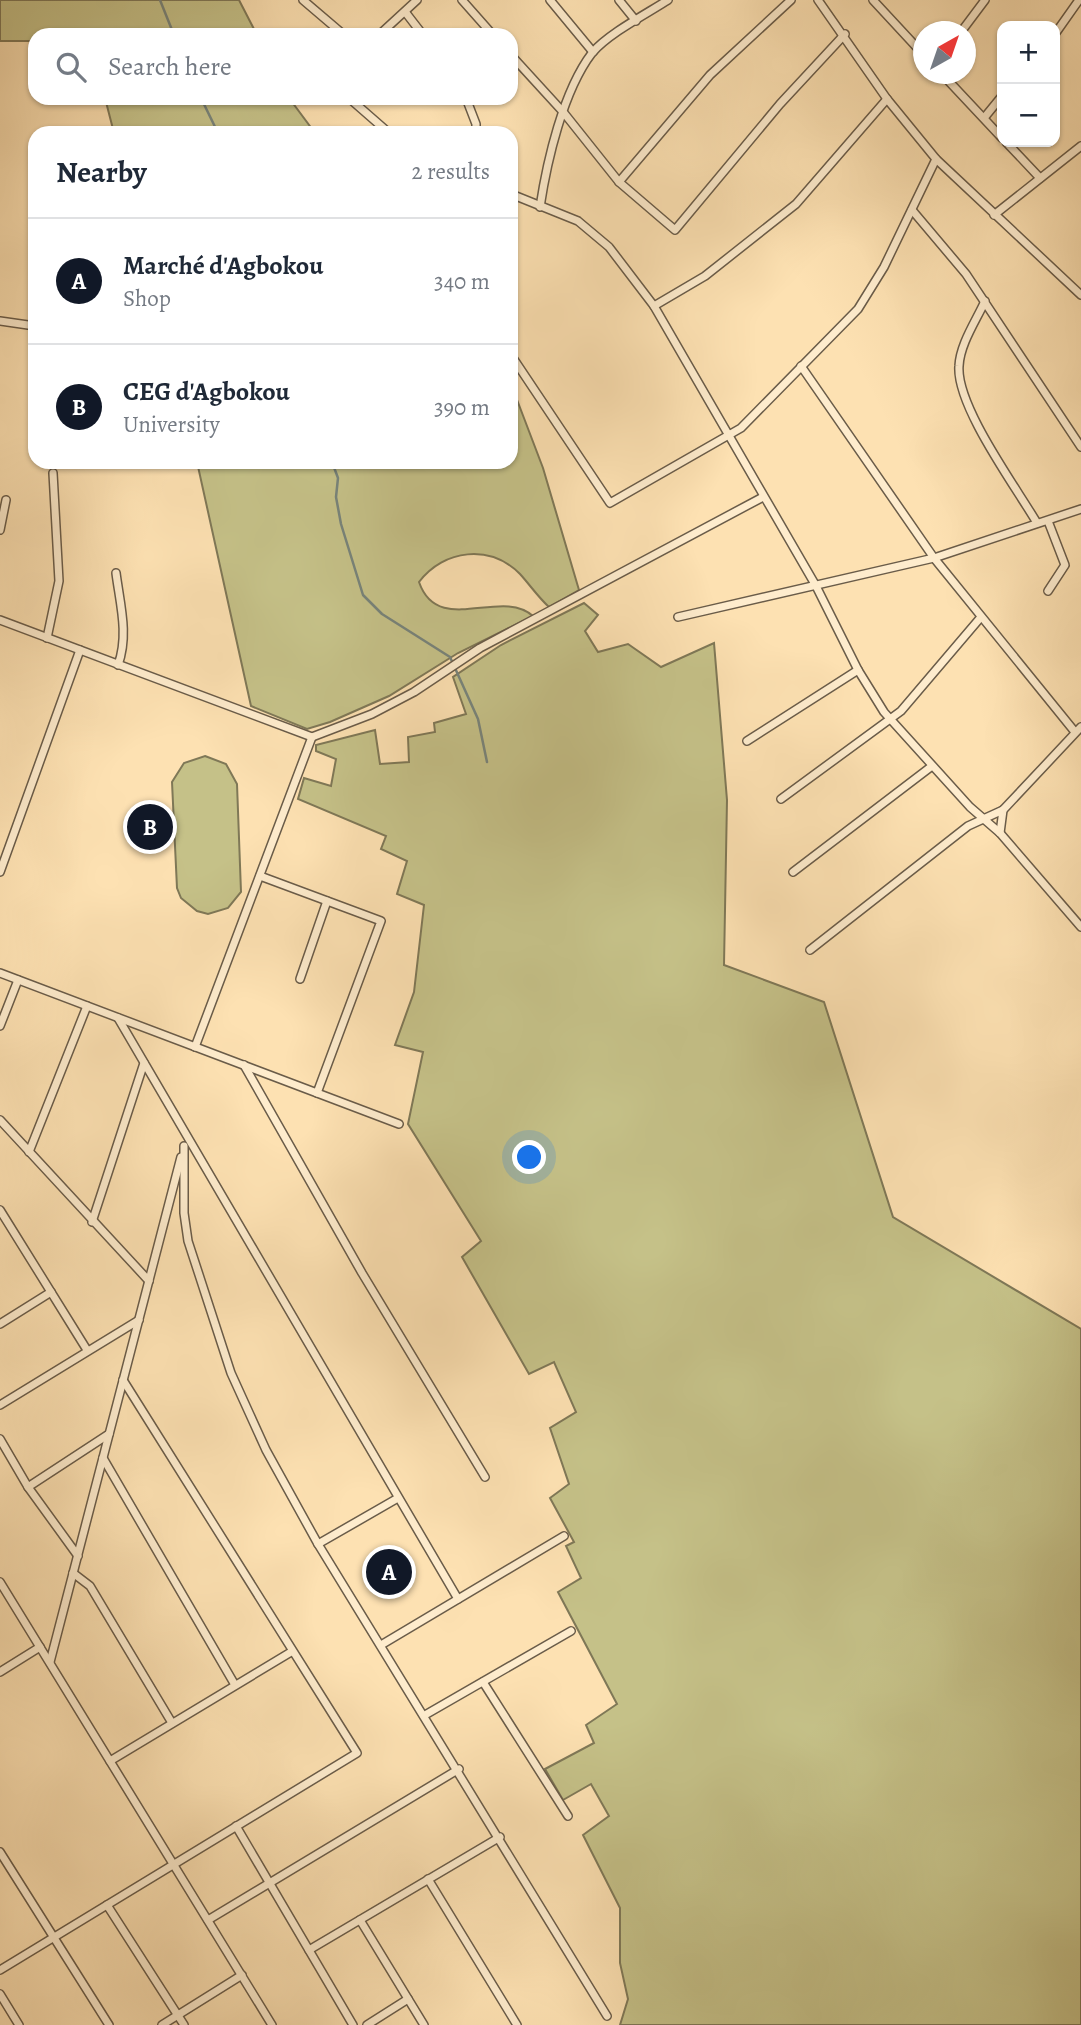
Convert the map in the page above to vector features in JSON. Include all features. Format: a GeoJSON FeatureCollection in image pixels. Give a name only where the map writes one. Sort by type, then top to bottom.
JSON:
{"type":"FeatureCollection","features":[{"type":"Feature","properties":{"kind":"street"},"geometry":{"type":"LineString","coordinates":[[303,0],[336,28]]}},
{"type":"Feature","properties":{"kind":"street"},"geometry":{"type":"LineString","coordinates":[[388,28],[407,13],[417,0]]}},
{"type":"Feature","properties":{"kind":"street"},"geometry":{"type":"LineString","coordinates":[[462,0],[487,28]]}},
{"type":"Feature","properties":{"kind":"street"},"geometry":{"type":"LineString","coordinates":[[550,0],[593,52]]}},
{"type":"Feature","properties":{"kind":"street"},"geometry":{"type":"LineString","coordinates":[[619,0],[636,20]]}},
{"type":"Feature","properties":{"kind":"street"},"geometry":{"type":"LineString","coordinates":[[540,207],[547,169],[564,113],[593,52],[668,0]]}},
{"type":"Feature","properties":{"kind":"street"},"geometry":{"type":"LineString","coordinates":[[619,182],[718,66],[791,0]]}},
{"type":"Feature","properties":{"kind":"street"},"geometry":{"type":"LineString","coordinates":[[818,0],[845,34],[887,99],[936,159],[1081,295]]}},
{"type":"Feature","properties":{"kind":"street"},"geometry":{"type":"LineString","coordinates":[[873,0],[913,43]]}},
{"type":"Feature","properties":{"kind":"street"},"geometry":{"type":"LineString","coordinates":[[969,21],[985,0]]}},
{"type":"Feature","properties":{"kind":"street"},"geometry":{"type":"LineString","coordinates":[[1060,27],[1079,0]]}},
{"type":"Feature","properties":{"kind":"street"},"geometry":{"type":"LineString","coordinates":[[407,13],[418,28]]}},
{"type":"Feature","properties":{"kind":"street"},"geometry":{"type":"LineString","coordinates":[[518,63],[564,113],[619,182],[675,230],[780,104],[845,34]]}},
{"type":"Feature","properties":{"kind":"street"},"geometry":{"type":"LineString","coordinates":[[952,84],[997,132]]}},
{"type":"Feature","properties":{"kind":"street"},"geometry":{"type":"LineString","coordinates":[[654,306],[705,276],[796,204],[887,99]]}},
{"type":"Feature","properties":{"kind":"street"},"geometry":{"type":"LineString","coordinates":[[984,118],[997,102]]}},
{"type":"Feature","properties":{"kind":"street"},"geometry":{"type":"LineString","coordinates":[[357,105],[381,126]]}},
{"type":"Feature","properties":{"kind":"street"},"geometry":{"type":"LineString","coordinates":[[469,105],[477,126]]}},
{"type":"Feature","properties":{"kind":"street"},"geometry":{"type":"LineString","coordinates":[[994,215],[1081,146]]}},
{"type":"Feature","properties":{"kind":"street"},"geometry":{"type":"LineString","coordinates":[[1011,147],[1040,178]]}},
{"type":"Feature","properties":{"kind":"street"},"geometry":{"type":"LineString","coordinates":[[518,365],[610,503],[729,437],[859,309],[884,267],[936,159]]}},
{"type":"Feature","properties":{"kind":"street"},"geometry":{"type":"LineString","coordinates":[[518,197],[566,216],[591,230],[609,247],[654,306],[816,586],[858,670],[890,720],[970,807],[1000,834],[1081,927]]}},
{"type":"Feature","properties":{"kind":"street"},"geometry":{"type":"LineString","coordinates":[[912,210],[956,260],[1081,447]]}},
{"type":"Feature","properties":{"kind":"street"},"geometry":{"type":"LineString","coordinates":[[985,301],[960,359],[961,390],[1037,523]]}},
{"type":"Feature","properties":{"kind":"street"},"geometry":{"type":"LineString","coordinates":[[0,321],[28,325]]}},
{"type":"Feature","properties":{"kind":"street"},"geometry":{"type":"LineString","coordinates":[[801,366],[934,558],[1078,730],[1003,810],[968,826],[810,950]]}},
{"type":"Feature","properties":{"kind":"street"},"geometry":{"type":"LineString","coordinates":[[47,638],[60,581],[53,473]]}},
{"type":"Feature","properties":{"kind":"street"},"geometry":{"type":"LineString","coordinates":[[0,620],[312,737],[372,714],[460,660],[763,497]]}},
{"type":"Feature","properties":{"kind":"street"},"geometry":{"type":"LineString","coordinates":[[0,530],[6,500]]}},
{"type":"Feature","properties":{"kind":"street"},"geometry":{"type":"LineString","coordinates":[[678,617],[934,558],[1081,509]]}},
{"type":"Feature","properties":{"kind":"street"},"geometry":{"type":"LineString","coordinates":[[1048,521],[1065,565],[1048,591]]}},
{"type":"Feature","properties":{"kind":"street"},"geometry":{"type":"LineString","coordinates":[[116,573],[124,635],[124,649],[118,665]]}},
{"type":"Feature","properties":{"kind":"street"},"geometry":{"type":"LineString","coordinates":[[781,799],[890,720],[915,697],[981,617]]}},
{"type":"Feature","properties":{"kind":"street"},"geometry":{"type":"LineString","coordinates":[[0,872],[80,650]]}},
{"type":"Feature","properties":{"kind":"street"},"geometry":{"type":"LineString","coordinates":[[747,741],[858,670]]}},
{"type":"Feature","properties":{"kind":"street"},"geometry":{"type":"LineString","coordinates":[[195,1047],[312,737]]}},
{"type":"Feature","properties":{"kind":"street"},"geometry":{"type":"LineString","coordinates":[[793,872],[932,766]]}},
{"type":"Feature","properties":{"kind":"street"},"geometry":{"type":"LineString","coordinates":[[968,826],[970,807]]}},
{"type":"Feature","properties":{"kind":"street"},"geometry":{"type":"LineString","coordinates":[[1000,834],[1003,810]]}},
{"type":"Feature","properties":{"kind":"street"},"geometry":{"type":"LineString","coordinates":[[260,876],[381,921],[317,1093]]}},
{"type":"Feature","properties":{"kind":"street"},"geometry":{"type":"LineString","coordinates":[[300,979],[327,901]]}},
{"type":"Feature","properties":{"kind":"street"},"geometry":{"type":"LineString","coordinates":[[0,973],[399,1124]]}},
{"type":"Feature","properties":{"kind":"street"},"geometry":{"type":"LineString","coordinates":[[0,1027],[18,980]]}},
{"type":"Feature","properties":{"kind":"street"},"geometry":{"type":"LineString","coordinates":[[29,1152],[87,1006]]}},
{"type":"Feature","properties":{"kind":"street"},"geometry":{"type":"LineString","coordinates":[[118,1018],[457,1599]]}},
{"type":"Feature","properties":{"kind":"street"},"geometry":{"type":"LineString","coordinates":[[93,1222],[144,1063]]}},
{"type":"Feature","properties":{"kind":"street"},"geometry":{"type":"LineString","coordinates":[[244,1065],[362,1273],[485,1477]]}},
{"type":"Feature","properties":{"kind":"street"},"geometry":{"type":"LineString","coordinates":[[0,1120],[149,1281]]}},
{"type":"Feature","properties":{"kind":"street"},"geometry":{"type":"LineString","coordinates":[[50,1662],[187,1136]]}},
{"type":"Feature","properties":{"kind":"street"},"geometry":{"type":"LineString","coordinates":[[184,1146],[185,1231],[230,1373],[266,1450],[318,1544],[459,1769],[607,2016]]}},
{"type":"Feature","properties":{"kind":"street"},"geometry":{"type":"LineString","coordinates":[[0,1210],[87,1350]]}},
{"type":"Feature","properties":{"kind":"street"},"geometry":{"type":"LineString","coordinates":[[0,1324],[51,1292]]}},
{"type":"Feature","properties":{"kind":"street"},"geometry":{"type":"LineString","coordinates":[[0,1405],[139,1320]]}},
{"type":"Feature","properties":{"kind":"street"},"geometry":{"type":"LineString","coordinates":[[0,1970],[357,1753],[123,1380]]}},
{"type":"Feature","properties":{"kind":"street"},"geometry":{"type":"LineString","coordinates":[[27,1487],[109,1434]]}},
{"type":"Feature","properties":{"kind":"street"},"geometry":{"type":"LineString","coordinates":[[0,1439],[27,1487],[78,1556]]}},
{"type":"Feature","properties":{"kind":"street"},"geometry":{"type":"LineString","coordinates":[[103,1458],[235,1685]]}},
{"type":"Feature","properties":{"kind":"street"},"geometry":{"type":"LineString","coordinates":[[318,1544],[398,1497]]}},
{"type":"Feature","properties":{"kind":"street"},"geometry":{"type":"LineString","coordinates":[[381,1645],[564,1536]]}},
{"type":"Feature","properties":{"kind":"street"},"geometry":{"type":"LineString","coordinates":[[73,1573],[90,1586],[172,1723]]}},
{"type":"Feature","properties":{"kind":"street"},"geometry":{"type":"LineString","coordinates":[[0,1582],[272,2025]]}},
{"type":"Feature","properties":{"kind":"street"},"geometry":{"type":"LineString","coordinates":[[425,1715],[571,1631]]}},
{"type":"Feature","properties":{"kind":"street"},"geometry":{"type":"LineString","coordinates":[[0,1672],[40,1647]]}},
{"type":"Feature","properties":{"kind":"street"},"geometry":{"type":"LineString","coordinates":[[110,1761],[292,1652]]}},
{"type":"Feature","properties":{"kind":"street"},"geometry":{"type":"LineString","coordinates":[[483,1682],[568,1816]]}},
{"type":"Feature","properties":{"kind":"street"},"geometry":{"type":"LineString","coordinates":[[208,1920],[459,1769]]}},
{"type":"Feature","properties":{"kind":"street"},"geometry":{"type":"LineString","coordinates":[[236,1826],[353,2025]]}},
{"type":"Feature","properties":{"kind":"street"},"geometry":{"type":"LineString","coordinates":[[309,1950],[500,1837]]}},
{"type":"Feature","properties":{"kind":"street"},"geometry":{"type":"LineString","coordinates":[[0,1852],[109,2025]]}},
{"type":"Feature","properties":{"kind":"street"},"geometry":{"type":"LineString","coordinates":[[428,1880],[515,2024]]}},
{"type":"Feature","properties":{"kind":"street"},"geometry":{"type":"LineString","coordinates":[[107,1905],[184,2025]]}},
{"type":"Feature","properties":{"kind":"street"},"geometry":{"type":"LineString","coordinates":[[360,1920],[424,2025]]}},
{"type":"Feature","properties":{"kind":"street"},"geometry":{"type":"LineString","coordinates":[[162,2025],[242,1975]]}},
{"type":"Feature","properties":{"kind":"street"},"geometry":{"type":"LineString","coordinates":[[0,1994],[19,2025]]}},
{"type":"Feature","properties":{"kind":"street"},"geometry":{"type":"LineString","coordinates":[[367,2025],[408,1999]]}},
{"type":"Feature","properties":{"kind":"shaded area"},"geometry":{"type":"Polygon","coordinates":[[[0,0],[239,0],[253,28],[28,28],[28,41],[0,41],[0,0]]]}},
{"type":"Feature","properties":{"kind":"shaded area"},"geometry":{"type":"Polygon","coordinates":[[[107,105],[294,105],[310,126],[112,126],[107,105]]]}},
{"type":"Feature","properties":{"kind":"shaded area"},"geometry":{"type":"Polygon","coordinates":[[[518,402],[543,468],[579,590],[549,607],[508,564],[481,555],[454,557],[429,571],[419,582],[428,598],[440,606],[455,609],[504,606],[520,608],[533,616],[458,653],[389,696],[330,722],[307,729],[251,706],[199,469],[518,469],[518,402]]]}},
{"type":"Feature","properties":{"kind":"shaded area"},"geometry":{"type":"Polygon","coordinates":[[[584,603],[598,615],[585,631],[598,652],[628,644],[661,667],[714,643],[727,800],[724,965],[824,1002],[893,1217],[1081,1329],[1081,2025],[620,2025],[628,1999],[620,1963],[620,1908],[583,1835],[609,1816],[591,1784],[563,1800],[545,1769],[594,1743],[586,1725],[617,1704],[558,1592],[581,1578],[566,1546],[574,1542],[550,1498],[569,1484],[550,1428],[576,1412],[554,1362],[529,1374],[462,1257],[481,1241],[408,1124],[423,1052],[395,1045],[414,992],[424,905],[397,894],[407,861],[381,849],[386,836],[298,799],[304,778],[331,786],[336,759],[316,751],[316,745],[375,730],[380,764],[409,762],[408,737],[435,732],[434,723],[466,714],[453,677],[501,645],[584,603]]]}},
{"type":"Feature","properties":{"kind":"shaded area"},"geometry":{"type":"Polygon","coordinates":[[[205,756],[226,764],[237,784],[241,892],[228,908],[208,914],[197,911],[181,898],[177,888],[172,782],[184,763],[205,756]]]}},
{"type":"Feature","properties":{"kind":"waterway"},"geometry":{"type":"LineString","coordinates":[[160,0],[171,28]]}},
{"type":"Feature","properties":{"kind":"waterway"},"geometry":{"type":"LineString","coordinates":[[204,105],[215,126]]}},
{"type":"Feature","properties":{"kind":"waterway"},"geometry":{"type":"LineString","coordinates":[[335,469],[338,478],[336,497],[341,524],[363,595],[382,614],[450,657],[478,719],[487,762]]}},
{"type":"Feature","properties":{"kind":"place","name":"CEG d'Agbokou"},"geometry":{"type":"Point","coordinates":[150,827]}},
{"type":"Feature","properties":{"kind":"place","name":"Marché d'Agbokou"},"geometry":{"type":"Point","coordinates":[389,1572]}}]}
